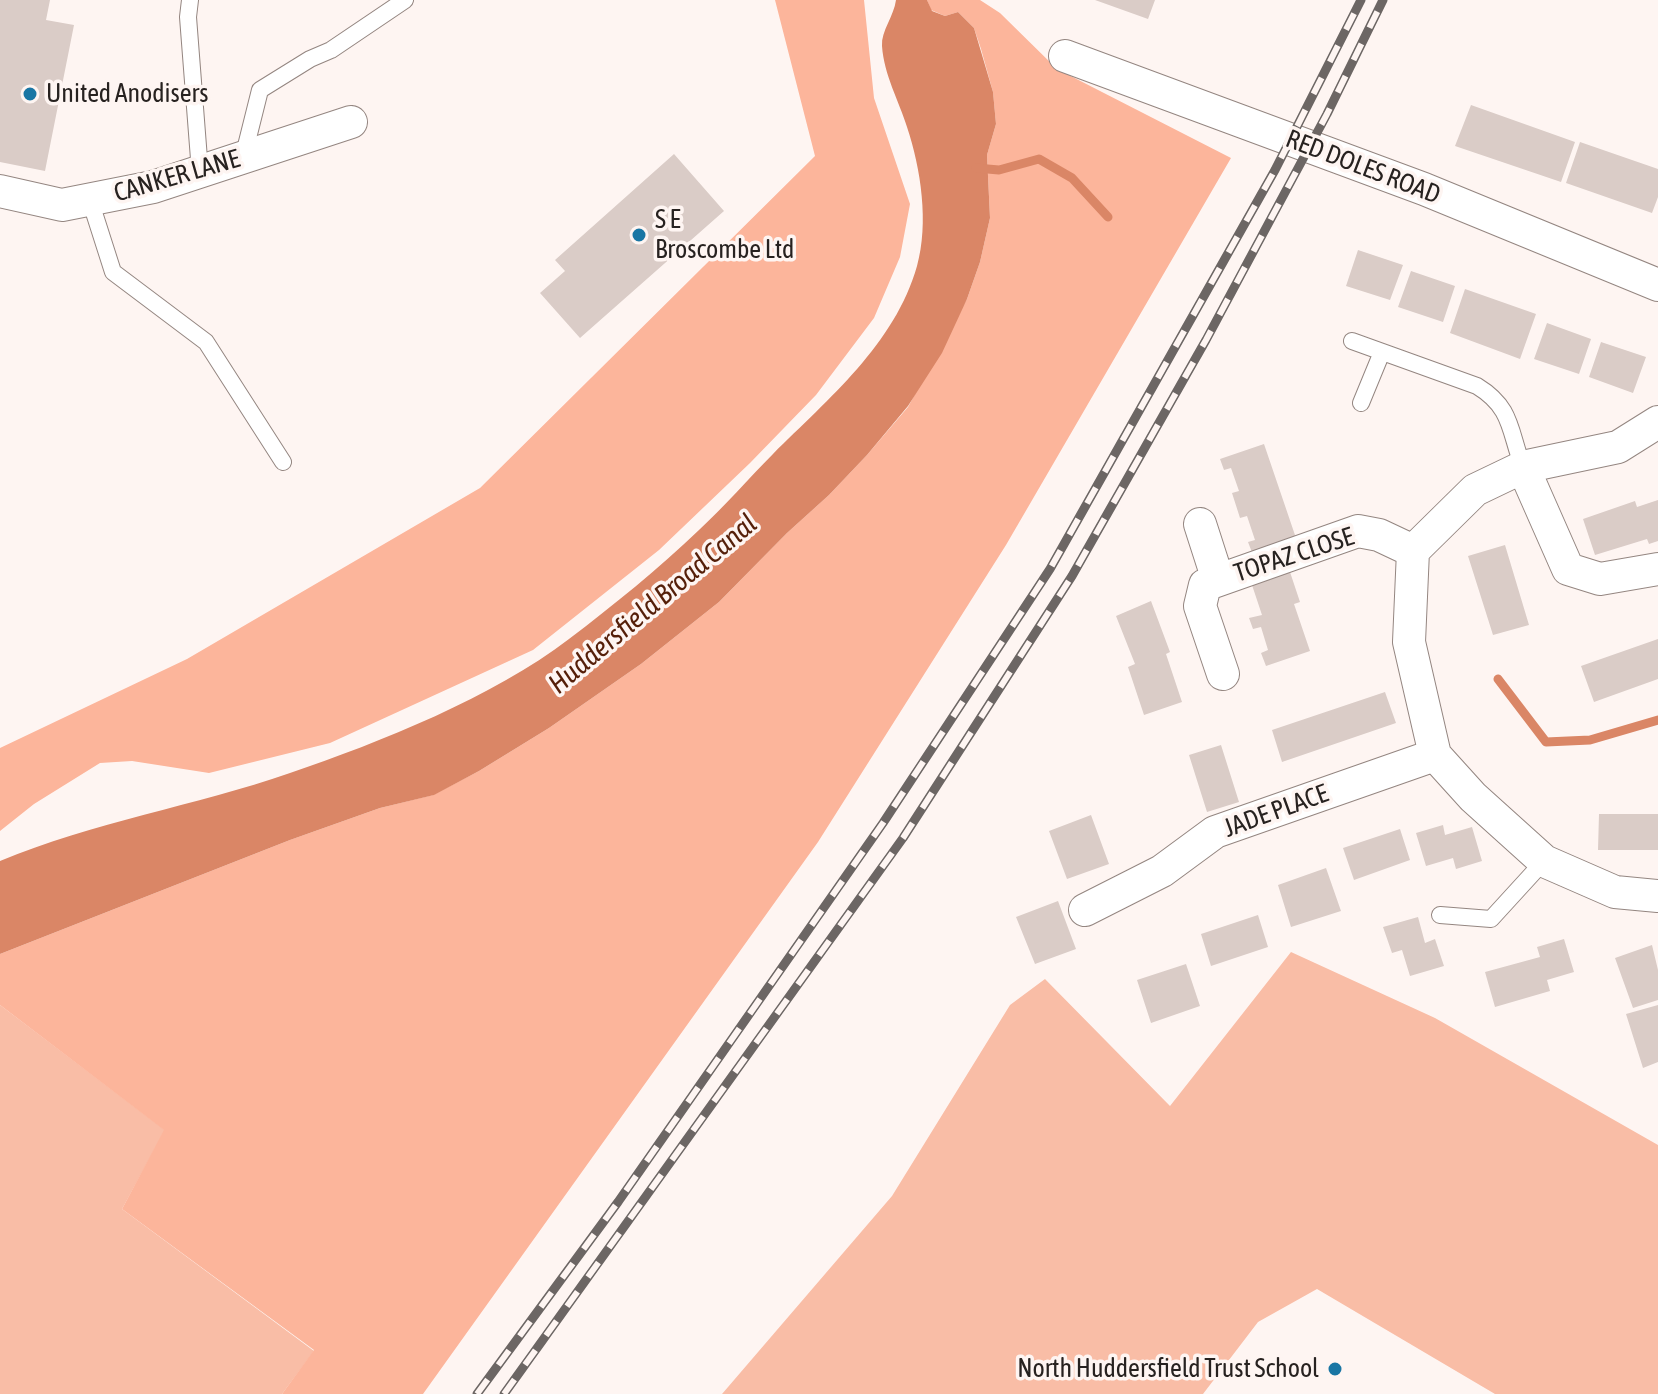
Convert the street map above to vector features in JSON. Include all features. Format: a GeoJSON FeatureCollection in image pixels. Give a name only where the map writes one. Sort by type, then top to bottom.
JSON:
{"type":"FeatureCollection","features":[{"type":"Feature","properties":{"kind":"street","name":"RED DOLES ROAD"},"geometry":{"type":"LineString","coordinates":[[1065,56],[1424,189],[1658,285]]}},
{"type":"Feature","properties":{"kind":"street","name":"CANKER LANE"},"geometry":{"type":"LineString","coordinates":[[0,191],[62,205],[90,200],[153,187],[351,122]]}},
{"type":"Feature","properties":{"kind":"street"},"geometry":{"type":"LineString","coordinates":[[1658,422],[1618,447],[1523,467],[1475,490],[1413,551],[1409,642],[1435,755],[1473,797],[1544,861],[1615,892],[1658,896]]}},
{"type":"Feature","properties":{"kind":"street"},"geometry":{"type":"LineString","coordinates":[[1523,467],[1568,569],[1600,579],[1658,569]]}},
{"type":"Feature","properties":{"kind":"street","name":"TOPAZ CLOSE"},"geometry":{"type":"LineString","coordinates":[[1200,524],[1218,580]]}},
{"type":"Feature","properties":{"kind":"street","name":"TOPAZ CLOSE"},"geometry":{"type":"LineString","coordinates":[[1223,674],[1200,606],[1205,585],[1358,531],[1379,535],[1413,551]]}},
{"type":"Feature","properties":{"kind":"street","name":"JADE PLACE"},"geometry":{"type":"LineString","coordinates":[[1085,910],[1162,871],[1215,832],[1435,755]]}},
{"type":"Feature","properties":{"kind":"lane"},"geometry":{"type":"LineString","coordinates":[[190,0],[188,17],[200,172]]}},
{"type":"Feature","properties":{"kind":"lane"},"geometry":{"type":"LineString","coordinates":[[243,158],[260,90],[310,59],[331,50],[405,0]]}},
{"type":"Feature","properties":{"kind":"lane"},"geometry":{"type":"LineString","coordinates":[[90,200],[113,272],[206,342],[283,462]]}},
{"type":"Feature","properties":{"kind":"lane"},"geometry":{"type":"LineString","coordinates":[[1352,341],[1477,386],[1493,396],[1512,426],[1513,441],[1523,467]]}},
{"type":"Feature","properties":{"kind":"lane"},"geometry":{"type":"LineString","coordinates":[[1361,403],[1382,352]]}},
{"type":"Feature","properties":{"kind":"lane"},"geometry":{"type":"LineString","coordinates":[[1440,915],[1491,919],[1544,861]]}},
{"type":"Feature","properties":{"kind":"shaded area"},"geometry":{"type":"Polygon","coordinates":[[[775,0],[864,0],[874,98],[910,204],[900,257],[874,318],[816,395],[659,550],[533,650],[330,743],[209,773],[132,761],[100,763],[34,804],[0,831],[0,748],[187,659],[480,488],[815,156],[775,0]]]}},
{"type":"Feature","properties":{"kind":"shaded area"},"geometry":{"type":"Polygon","coordinates":[[[927,0],[980,0],[1000,13],[1057,69],[1231,158],[1006,545],[818,842],[423,1394],[282,1394],[314,1350],[122,1209],[164,1130],[0,1005],[0,954],[290,840],[380,808],[433,795],[479,771],[549,728],[641,664],[719,602],[829,495],[908,407],[967,299],[990,218],[987,155],[996,124],[993,92],[981,49],[974,28],[958,12],[945,16],[931,10],[927,0]]]}},
{"type":"Feature","properties":{"kind":"shaded area"},"geometry":{"type":"Polygon","coordinates":[[[1291,952],[1435,1018],[1658,1145],[1658,1394],[1495,1394],[1317,1289],[1258,1322],[1203,1394],[722,1394],[892,1196],[1010,1005],[1045,979],[1170,1106],[1291,952]]]}},
{"type":"Feature","properties":{"kind":"shaded area"},"geometry":{"type":"Polygon","coordinates":[[[0,1005],[165,1130],[122,1209],[314,1351],[282,1394],[0,1394],[0,1005]]]}},
{"type":"Feature","properties":{"kind":"water","name":"Huddersfield Broad Canal"},"geometry":{"type":"Polygon","coordinates":[[[896,0],[927,0],[932,11],[945,16],[958,12],[974,28],[993,92],[996,124],[987,155],[990,218],[967,299],[942,353],[908,406],[867,455],[719,602],[641,664],[549,728],[479,771],[434,795],[380,808],[290,840],[0,954],[0,861],[71,835],[254,785],[325,761],[435,716],[506,680],[569,639],[668,559],[837,391],[893,321],[907,294],[921,249],[922,196],[916,160],[883,57],[883,35],[896,0]]]}},
{"type":"Feature","properties":{"kind":"building","name":"United Anodisers"},"geometry":{"type":"Polygon","coordinates":[[[0,0],[50,0],[46,20],[74,25],[45,171],[0,162],[0,0]]]}},
{"type":"Feature","properties":{"kind":"building"},"geometry":{"type":"Polygon","coordinates":[[[1095,0],[1155,0],[1148,19],[1095,0]]]}},
{"type":"Feature","properties":{"kind":"building"},"geometry":{"type":"Polygon","coordinates":[[[1471,105],[1575,142],[1561,182],[1455,146],[1471,105]]]}},
{"type":"Feature","properties":{"kind":"building"},"geometry":{"type":"Polygon","coordinates":[[[1580,142],[1658,169],[1658,197],[1652,213],[1566,183],[1580,142]]]}},
{"type":"Feature","properties":{"kind":"building","name":"S E Broscombe Ltd"},"geometry":{"type":"Polygon","coordinates":[[[674,154],[724,211],[580,338],[540,293],[565,271],[555,260],[674,154]]]}},
{"type":"Feature","properties":{"kind":"building"},"geometry":{"type":"Polygon","coordinates":[[[1358,250],[1403,265],[1390,300],[1346,286],[1358,250]]]}},
{"type":"Feature","properties":{"kind":"building"},"geometry":{"type":"Polygon","coordinates":[[[1411,271],[1455,286],[1443,322],[1398,307],[1411,271]]]}},
{"type":"Feature","properties":{"kind":"building"},"geometry":{"type":"Polygon","coordinates":[[[1465,289],[1536,314],[1520,359],[1450,333],[1465,289]]]}},
{"type":"Feature","properties":{"kind":"building"},"geometry":{"type":"Polygon","coordinates":[[[1547,323],[1591,339],[1579,374],[1534,359],[1547,323]]]}},
{"type":"Feature","properties":{"kind":"building"},"geometry":{"type":"Polygon","coordinates":[[[1601,342],[1646,357],[1633,393],[1589,377],[1601,342]]]}},
{"type":"Feature","properties":{"kind":"building"},"geometry":{"type":"Polygon","coordinates":[[[1264,444],[1297,541],[1253,555],[1248,542],[1255,540],[1247,516],[1240,518],[1232,493],[1239,491],[1231,468],[1224,470],[1220,459],[1264,444]]]}},
{"type":"Feature","properties":{"kind":"building"},"geometry":{"type":"Polygon","coordinates":[[[1658,500],[1658,541],[1649,544],[1647,539],[1595,555],[1583,519],[1635,501],[1637,507],[1658,500]]]}},
{"type":"Feature","properties":{"kind":"building"},"geometry":{"type":"Polygon","coordinates":[[[1505,545],[1529,625],[1493,635],[1468,556],[1505,545]]]}},
{"type":"Feature","properties":{"kind":"building"},"geometry":{"type":"Polygon","coordinates":[[[1290,572],[1300,602],[1294,604],[1310,651],[1266,666],[1261,653],[1268,650],[1261,627],[1253,629],[1249,618],[1262,615],[1252,585],[1290,572]]]}},
{"type":"Feature","properties":{"kind":"building"},"geometry":{"type":"Polygon","coordinates":[[[1151,601],[1170,652],[1166,654],[1182,702],[1144,715],[1128,667],[1135,664],[1116,616],[1151,601]]]}},
{"type":"Feature","properties":{"kind":"building"},"geometry":{"type":"Polygon","coordinates":[[[1658,639],[1658,679],[1594,702],[1581,666],[1658,639]]]}},
{"type":"Feature","properties":{"kind":"building"},"geometry":{"type":"Polygon","coordinates":[[[1385,692],[1396,723],[1282,762],[1272,730],[1385,692]]]}},
{"type":"Feature","properties":{"kind":"building"},"geometry":{"type":"Polygon","coordinates":[[[1221,745],[1239,802],[1207,812],[1189,755],[1221,745]]]}},
{"type":"Feature","properties":{"kind":"building"},"geometry":{"type":"Polygon","coordinates":[[[1599,814],[1658,814],[1658,850],[1598,850],[1599,814]]]}},
{"type":"Feature","properties":{"kind":"building"},"geometry":{"type":"Polygon","coordinates":[[[1091,815],[1109,864],[1067,879],[1049,831],[1091,815]]]}},
{"type":"Feature","properties":{"kind":"building"},"geometry":{"type":"Polygon","coordinates":[[[1443,825],[1445,835],[1472,827],[1482,861],[1456,869],[1453,858],[1426,866],[1416,833],[1443,825]]]}},
{"type":"Feature","properties":{"kind":"building"},"geometry":{"type":"Polygon","coordinates":[[[1400,829],[1410,860],[1354,880],[1343,848],[1400,829]]]}},
{"type":"Feature","properties":{"kind":"building"},"geometry":{"type":"Polygon","coordinates":[[[1326,868],[1341,911],[1291,927],[1278,885],[1326,868]]]}},
{"type":"Feature","properties":{"kind":"building"},"geometry":{"type":"Polygon","coordinates":[[[1058,901],[1076,949],[1035,964],[1016,917],[1058,901]]]}},
{"type":"Feature","properties":{"kind":"building"},"geometry":{"type":"Polygon","coordinates":[[[1258,915],[1268,947],[1211,966],[1201,934],[1258,915]]]}},
{"type":"Feature","properties":{"kind":"building"},"geometry":{"type":"Polygon","coordinates":[[[1418,917],[1425,943],[1435,939],[1444,966],[1410,976],[1402,950],[1392,953],[1383,927],[1418,917]]]}},
{"type":"Feature","properties":{"kind":"building"},"geometry":{"type":"Polygon","coordinates":[[[1564,939],[1574,972],[1547,980],[1550,991],[1495,1007],[1485,972],[1540,957],[1537,947],[1564,939]]]}},
{"type":"Feature","properties":{"kind":"building"},"geometry":{"type":"Polygon","coordinates":[[[1652,945],[1658,970],[1658,1000],[1633,1008],[1615,958],[1652,945]]]}},
{"type":"Feature","properties":{"kind":"building"},"geometry":{"type":"Polygon","coordinates":[[[1186,964],[1200,1006],[1151,1023],[1137,980],[1186,964]]]}},
{"type":"Feature","properties":{"kind":"building"},"geometry":{"type":"Polygon","coordinates":[[[1658,1005],[1658,1062],[1643,1068],[1626,1014],[1658,1005]]]}},
{"type":"Feature","properties":{"kind":"waterway"},"geometry":{"type":"LineString","coordinates":[[976,168],[999,170],[1039,159],[1072,178],[1108,217]]}},
{"type":"Feature","properties":{"kind":"waterway"},"geometry":{"type":"LineString","coordinates":[[1498,679],[1546,742],[1590,740],[1658,720]]}},
{"type":"Feature","properties":{"kind":"railway"},"geometry":{"type":"LineString","coordinates":[[477,1394],[618,1202],[883,823],[1050,569],[1275,170],[1361,0]]}},
{"type":"Feature","properties":{"kind":"railway"},"geometry":{"type":"LineString","coordinates":[[504,1394],[903,838],[1072,576],[1206,340],[1327,114],[1383,0]]}},
{"type":"Feature","properties":{"kind":"place","name":"United Anodisers"},"geometry":{"type":"Point","coordinates":[30,94]}},
{"type":"Feature","properties":{"kind":"place","name":"S E Broscombe Ltd"},"geometry":{"type":"Point","coordinates":[639,235]}},
{"type":"Feature","properties":{"kind":"place","name":"North Huddersfield Trust School"},"geometry":{"type":"Point","coordinates":[1335,1369]}}]}
